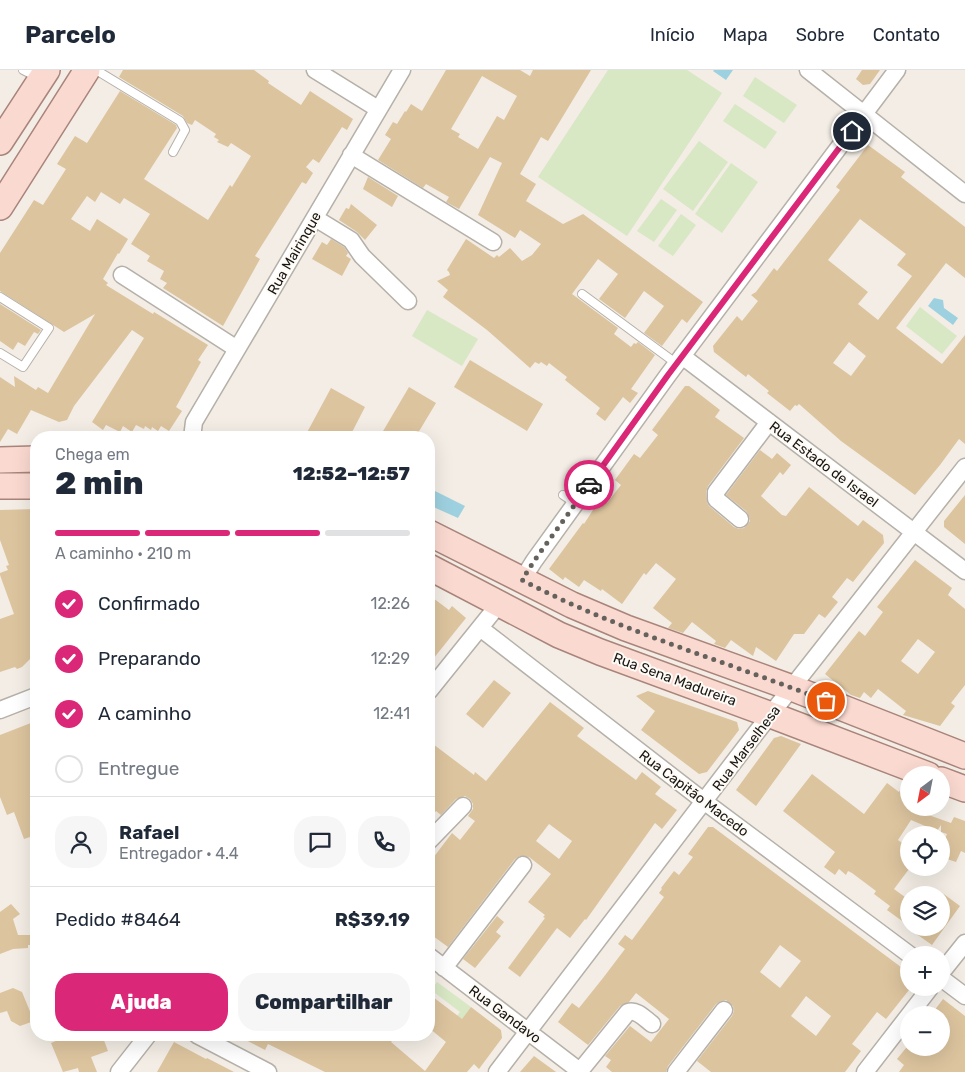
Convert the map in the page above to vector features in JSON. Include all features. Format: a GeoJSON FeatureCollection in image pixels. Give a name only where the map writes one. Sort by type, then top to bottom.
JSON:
{"type":"FeatureCollection","features":[{"type":"Feature","properties":{"kind":"main road"},"geometry":{"type":"LineString","coordinates":[[0,207],[87,70]]}},
{"type":"Feature","properties":{"kind":"main road"},"geometry":{"type":"LineString","coordinates":[[0,142],[37,73]]}},
{"type":"Feature","properties":{"kind":"main road"},"geometry":{"type":"LineString","coordinates":[[0,460],[30,459]]}},
{"type":"Feature","properties":{"kind":"main road"},"geometry":{"type":"LineString","coordinates":[[0,486],[30,486]]}},
{"type":"Feature","properties":{"kind":"main road"},"geometry":{"type":"LineString","coordinates":[[435,536],[572,605],[626,628],[792,688],[965,756]]}},
{"type":"Feature","properties":{"kind":"main road","name":"Rua Sena Madureira"},"geometry":{"type":"LineString","coordinates":[[435,570],[559,634],[600,652],[904,766]]}},
{"type":"Feature","properties":{"kind":"main road"},"geometry":{"type":"LineString","coordinates":[[950,783],[965,789]]}},
{"type":"Feature","properties":{"kind":"street"},"geometry":{"type":"LineString","coordinates":[[315,70],[378,110]]}},
{"type":"Feature","properties":{"kind":"street","name":"Rua Mairinque"},"geometry":{"type":"LineString","coordinates":[[193,431],[194,422],[402,70]]}},
{"type":"Feature","properties":{"kind":"street"},"geometry":{"type":"LineString","coordinates":[[808,70],[965,194]]}},
{"type":"Feature","properties":{"kind":"street"},"geometry":{"type":"LineString","coordinates":[[522,580],[569,499],[680,360],[897,70]]}},
{"type":"Feature","properties":{"kind":"street"},"geometry":{"type":"LineString","coordinates":[[351,155],[493,242]]}},
{"type":"Feature","properties":{"kind":"street"},"geometry":{"type":"LineString","coordinates":[[315,218],[351,240],[362,256],[408,301]]}},
{"type":"Feature","properties":{"kind":"street"},"geometry":{"type":"LineString","coordinates":[[122,275],[237,349]]}},
{"type":"Feature","properties":{"kind":"street","name":"Rua Estado de Israel"},"geometry":{"type":"LineString","coordinates":[[680,360],[769,422],[965,571]]}},
{"type":"Feature","properties":{"kind":"street"},"geometry":{"type":"LineString","coordinates":[[740,519],[716,499],[716,492],[769,422]]}},
{"type":"Feature","properties":{"kind":"street","name":"Rua Marselhesa"},"geometry":{"type":"LineString","coordinates":[[497,1072],[771,715],[965,467]]}},
{"type":"Feature","properties":{"kind":"street"},"geometry":{"type":"LineString","coordinates":[[435,684],[499,604]]}},
{"type":"Feature","properties":{"kind":"street","name":"Rua Capitão Macedo"},"geometry":{"type":"LineString","coordinates":[[480,628],[705,802],[900,948]]}},
{"type":"Feature","properties":{"kind":"street"},"geometry":{"type":"LineString","coordinates":[[0,710],[30,698]]}},
{"type":"Feature","properties":{"kind":"street"},"geometry":{"type":"LineString","coordinates":[[435,835],[463,806]]}},
{"type":"Feature","properties":{"kind":"street"},"geometry":{"type":"LineString","coordinates":[[444,968],[523,865]]}},
{"type":"Feature","properties":{"kind":"street"},"geometry":{"type":"LineString","coordinates":[[950,962],[965,943]]}},
{"type":"Feature","properties":{"kind":"street","name":"Rua Gandavo"},"geometry":{"type":"LineString","coordinates":[[435,961],[581,1071]]}},
{"type":"Feature","properties":{"kind":"street"},"geometry":{"type":"LineString","coordinates":[[950,985],[965,996]]}},
{"type":"Feature","properties":{"kind":"street"},"geometry":{"type":"LineString","coordinates":[[865,1072],[924,996]]}},
{"type":"Feature","properties":{"kind":"street"},"geometry":{"type":"LineString","coordinates":[[676,1072],[724,1010]]}},
{"type":"Feature","properties":{"kind":"street"},"geometry":{"type":"LineString","coordinates":[[581,1071],[628,1012],[637,1012],[652,1024]]}},
{"type":"Feature","properties":{"kind":"street"},"geometry":{"type":"LineString","coordinates":[[119,1072],[143,1041]]}},
{"type":"Feature","properties":{"kind":"street"},"geometry":{"type":"LineString","coordinates":[[209,1041],[268,1072]]}},
{"type":"Feature","properties":{"kind":"lane"},"geometry":{"type":"LineString","coordinates":[[96,70],[180,122],[185,130],[173,152]]}},
{"type":"Feature","properties":{"kind":"lane"},"geometry":{"type":"LineString","coordinates":[[582,294],[680,360]]}},
{"type":"Feature","properties":{"kind":"lane"},"geometry":{"type":"LineString","coordinates":[[0,297],[50,328],[23,367],[0,352]]}},
{"type":"Feature","properties":{"kind":"green space"},"geometry":{"type":"Polygon","coordinates":[[[608,70],[687,70],[722,93],[627,236],[538,177],[608,70]]]}},
{"type":"Feature","properties":{"kind":"green space"},"geometry":{"type":"Polygon","coordinates":[[[755,77],[797,105],[784,123],[743,96],[755,77]]]}},
{"type":"Feature","properties":{"kind":"green space"},"geometry":{"type":"Polygon","coordinates":[[[735,104],[777,132],[765,149],[723,121],[735,104]]]}},
{"type":"Feature","properties":{"kind":"green space"},"geometry":{"type":"Polygon","coordinates":[[[699,141],[728,162],[693,211],[663,189],[699,141]]]}},
{"type":"Feature","properties":{"kind":"green space"},"geometry":{"type":"Polygon","coordinates":[[[731,163],[758,182],[722,233],[695,214],[731,163]]]}},
{"type":"Feature","properties":{"kind":"green space"},"geometry":{"type":"Polygon","coordinates":[[[661,199],[677,210],[654,242],[637,231],[661,199]]]}},
{"type":"Feature","properties":{"kind":"green space"},"geometry":{"type":"Polygon","coordinates":[[[681,214],[696,225],[673,256],[658,246],[681,214]]]}},
{"type":"Feature","properties":{"kind":"green space"},"geometry":{"type":"Polygon","coordinates":[[[920,307],[957,336],[942,354],[906,326],[920,307]]]}},
{"type":"Feature","properties":{"kind":"green space"},"geometry":{"type":"Polygon","coordinates":[[[427,310],[478,339],[462,366],[412,336],[427,310]]]}},
{"type":"Feature","properties":{"kind":"green space"},"geometry":{"type":"Polygon","coordinates":[[[437,982],[471,1007],[452,1034],[446,1030],[460,1012],[435,993],[437,982]]]}},
{"type":"Feature","properties":{"kind":"water"},"geometry":{"type":"Polygon","coordinates":[[[714,70],[733,70],[726,80],[714,70]]]}},
{"type":"Feature","properties":{"kind":"water"},"geometry":{"type":"Polygon","coordinates":[[[934,298],[943,300],[944,308],[958,318],[953,325],[928,306],[934,298]]]}},
{"type":"Feature","properties":{"kind":"water"},"geometry":{"type":"Polygon","coordinates":[[[435,491],[465,506],[458,518],[435,508],[435,491]]]}},
{"type":"Feature","properties":{"kind":"building"},"geometry":{"type":"Polygon","coordinates":[[[123,70],[254,70],[269,81],[268,83],[301,105],[310,91],[353,119],[347,130],[342,127],[319,163],[313,159],[306,167],[313,173],[306,184],[302,182],[255,256],[260,259],[223,326],[163,288],[167,283],[160,279],[164,271],[147,261],[150,256],[131,244],[150,214],[124,198],[120,204],[101,192],[95,202],[87,196],[71,219],[90,231],[97,219],[128,239],[103,279],[108,283],[106,285],[208,345],[198,360],[201,362],[176,407],[182,411],[169,431],[161,426],[158,431],[152,427],[151,430],[145,426],[144,429],[136,425],[133,431],[123,426],[120,431],[118,431],[106,425],[103,430],[92,422],[144,338],[132,330],[74,406],[67,420],[59,422],[31,410],[17,434],[8,429],[0,442],[0,377],[15,387],[14,376],[36,390],[38,387],[48,393],[95,314],[64,332],[0,291],[0,253],[34,200],[43,205],[66,169],[57,164],[75,136],[87,143],[120,91],[176,125],[177,128],[144,179],[208,220],[230,185],[232,187],[251,156],[231,143],[228,147],[217,142],[219,140],[214,137],[216,134],[195,120],[192,125],[187,123],[183,116],[119,77],[123,70]]]}},
{"type":"Feature","properties":{"kind":"building"},"geometry":{"type":"Polygon","coordinates":[[[446,70],[520,70],[530,76],[533,70],[591,70],[548,141],[541,137],[520,174],[536,184],[526,201],[563,224],[583,214],[703,302],[687,323],[682,319],[662,346],[644,333],[664,306],[644,291],[625,318],[599,299],[618,274],[598,259],[572,294],[618,328],[614,334],[631,347],[634,343],[638,342],[655,355],[631,389],[638,393],[630,403],[623,397],[605,421],[596,414],[600,408],[565,380],[567,377],[549,363],[547,366],[541,362],[539,364],[535,362],[530,368],[487,330],[443,297],[448,290],[437,281],[450,275],[447,270],[466,239],[494,258],[497,255],[499,257],[510,248],[522,261],[532,255],[541,244],[520,230],[515,238],[478,215],[502,163],[490,157],[459,209],[446,202],[449,197],[426,184],[423,188],[378,160],[391,139],[385,135],[393,122],[397,124],[411,104],[422,111],[446,70]],[[482,76],[451,129],[460,134],[458,137],[478,149],[497,116],[504,120],[517,96],[482,76]]]}},
{"type":"Feature","properties":{"kind":"building"},"geometry":{"type":"Polygon","coordinates":[[[862,70],[880,70],[870,84],[863,85],[856,79],[862,70]]]}},
{"type":"Feature","properties":{"kind":"building"},"geometry":{"type":"Polygon","coordinates":[[[868,145],[905,172],[901,177],[965,227],[965,278],[946,263],[896,328],[942,364],[965,335],[965,444],[959,439],[915,495],[841,441],[799,404],[795,405],[790,411],[767,393],[769,391],[748,374],[746,377],[714,352],[713,346],[737,316],[742,321],[758,301],[751,295],[756,292],[774,268],[777,271],[840,190],[836,187],[868,145]],[[860,219],[828,260],[868,292],[858,304],[878,320],[912,276],[897,265],[906,254],[860,219]],[[849,342],[833,363],[851,376],[866,356],[849,342]]]}},
{"type":"Feature","properties":{"kind":"building"},"geometry":{"type":"Polygon","coordinates":[[[368,177],[398,196],[392,207],[363,189],[368,177]]]}},
{"type":"Feature","properties":{"kind":"building"},"geometry":{"type":"Polygon","coordinates":[[[351,204],[377,225],[365,240],[339,220],[346,208],[349,209],[351,204]]]}},
{"type":"Feature","properties":{"kind":"building"},"geometry":{"type":"Polygon","coordinates":[[[331,239],[344,247],[348,253],[346,256],[351,259],[342,276],[312,259],[322,242],[327,245],[331,239]]]}},
{"type":"Feature","properties":{"kind":"building"},"geometry":{"type":"Polygon","coordinates":[[[0,304],[41,330],[38,334],[34,332],[25,346],[18,342],[13,350],[0,341],[0,304]]]}},
{"type":"Feature","properties":{"kind":"building"},"geometry":{"type":"Polygon","coordinates":[[[470,360],[543,404],[527,431],[454,387],[470,360]]]}},
{"type":"Feature","properties":{"kind":"building"},"geometry":{"type":"Polygon","coordinates":[[[685,386],[689,386],[720,410],[715,417],[744,438],[708,486],[706,492],[709,506],[734,527],[744,528],[750,521],[749,516],[746,511],[726,495],[760,450],[772,459],[777,453],[791,465],[783,475],[780,472],[761,496],[782,515],[786,516],[809,487],[858,526],[863,520],[883,535],[884,543],[853,582],[847,578],[832,597],[838,602],[825,618],[819,614],[804,634],[794,634],[776,661],[756,647],[753,656],[731,640],[725,648],[714,644],[716,641],[692,622],[683,633],[668,628],[672,623],[653,608],[676,579],[656,563],[646,575],[644,573],[622,604],[602,589],[601,591],[584,580],[579,587],[565,577],[563,580],[549,569],[584,524],[600,499],[607,503],[621,485],[615,480],[634,454],[640,458],[658,435],[652,430],[685,386]]]}},
{"type":"Feature","properties":{"kind":"building"},"geometry":{"type":"Polygon","coordinates":[[[409,387],[436,403],[419,431],[383,431],[409,387]]]}},
{"type":"Feature","properties":{"kind":"building"},"geometry":{"type":"Polygon","coordinates":[[[331,388],[365,407],[353,431],[308,431],[331,388]]]}},
{"type":"Feature","properties":{"kind":"building"},"geometry":{"type":"Polygon","coordinates":[[[965,495],[965,544],[944,527],[944,521],[965,495]]]}},
{"type":"Feature","properties":{"kind":"building"},"geometry":{"type":"Polygon","coordinates":[[[30,509],[30,659],[22,667],[17,669],[15,667],[0,672],[0,619],[14,614],[0,575],[0,573],[8,570],[6,566],[9,565],[0,540],[0,510],[30,509]]]}},
{"type":"Feature","properties":{"kind":"building"},"geometry":{"type":"Polygon","coordinates":[[[915,560],[952,588],[948,595],[965,609],[965,685],[951,703],[955,706],[940,726],[903,715],[906,711],[878,689],[871,698],[864,692],[860,698],[851,695],[825,674],[859,631],[865,636],[883,612],[877,607],[915,560]],[[918,639],[901,661],[918,674],[935,652],[918,639]]]}},
{"type":"Feature","properties":{"kind":"building"},"geometry":{"type":"Polygon","coordinates":[[[435,600],[449,610],[452,606],[466,618],[435,657],[435,600]]]}},
{"type":"Feature","properties":{"kind":"building"},"geometry":{"type":"Polygon","coordinates":[[[494,680],[511,693],[483,728],[466,714],[494,680]]]}},
{"type":"Feature","properties":{"kind":"building"},"geometry":{"type":"Polygon","coordinates":[[[648,691],[737,722],[739,730],[707,772],[699,774],[641,730],[655,711],[636,696],[648,691]]]}},
{"type":"Feature","properties":{"kind":"building"},"geometry":{"type":"Polygon","coordinates":[[[550,702],[584,728],[577,736],[636,780],[642,772],[661,787],[655,794],[677,810],[662,829],[655,823],[586,920],[570,938],[557,928],[520,977],[508,968],[545,918],[543,917],[545,915],[528,902],[551,874],[529,857],[520,856],[515,859],[448,947],[435,937],[435,855],[452,833],[460,840],[475,821],[468,816],[473,809],[473,804],[465,796],[456,799],[441,815],[435,812],[435,746],[474,775],[475,772],[486,781],[550,702]],[[549,824],[536,841],[559,859],[572,841],[549,824]]]}},
{"type":"Feature","properties":{"kind":"building"},"geometry":{"type":"Polygon","coordinates":[[[30,723],[30,837],[24,839],[14,812],[7,815],[0,797],[0,735],[30,723]]]}},
{"type":"Feature","properties":{"kind":"building"},"geometry":{"type":"Polygon","coordinates":[[[781,736],[801,744],[756,806],[736,790],[774,738],[781,736]]]}},
{"type":"Feature","properties":{"kind":"building"},"geometry":{"type":"Polygon","coordinates":[[[812,774],[864,814],[887,783],[899,792],[900,790],[900,816],[931,816],[951,823],[954,817],[965,821],[965,853],[961,851],[956,862],[950,860],[950,826],[925,826],[911,820],[907,826],[900,826],[900,837],[898,840],[900,841],[900,876],[904,876],[894,889],[900,893],[900,919],[887,910],[890,906],[874,894],[876,891],[852,873],[848,871],[846,875],[839,869],[835,875],[824,867],[835,852],[783,811],[812,774]]]}},
{"type":"Feature","properties":{"kind":"building"},"geometry":{"type":"Polygon","coordinates":[[[708,827],[713,827],[900,966],[900,996],[904,996],[886,1019],[877,1012],[852,1044],[861,1051],[845,1072],[711,1072],[697,1061],[732,1016],[733,1006],[726,1000],[716,1004],[668,1066],[666,1072],[612,1072],[606,1067],[611,1060],[605,1056],[630,1026],[651,1042],[669,1019],[636,993],[629,1002],[620,1006],[588,1045],[558,1022],[572,1003],[579,1008],[625,949],[618,944],[625,935],[632,940],[664,897],[659,893],[661,888],[674,871],[679,875],[693,857],[688,854],[708,827]],[[780,945],[760,972],[780,988],[801,961],[780,945]],[[806,996],[791,1016],[816,1036],[831,1016],[806,996]]]}},
{"type":"Feature","properties":{"kind":"building"},"geometry":{"type":"Polygon","coordinates":[[[950,899],[960,906],[950,920],[950,899]]]}},
{"type":"Feature","properties":{"kind":"building"},"geometry":{"type":"Polygon","coordinates":[[[11,904],[20,914],[13,919],[18,935],[30,935],[30,945],[28,945],[28,948],[13,949],[0,954],[0,912],[11,904]]]}},
{"type":"Feature","properties":{"kind":"building"},"geometry":{"type":"Polygon","coordinates":[[[497,916],[504,922],[496,932],[501,936],[475,968],[463,959],[497,916]]]}},
{"type":"Feature","properties":{"kind":"building"},"geometry":{"type":"Polygon","coordinates":[[[919,936],[938,936],[932,945],[919,936]]]}},
{"type":"Feature","properties":{"kind":"building"},"geometry":{"type":"Polygon","coordinates":[[[13,988],[22,992],[30,1011],[30,1022],[20,1026],[11,1021],[7,1011],[0,1013],[0,993],[13,988]]]}},
{"type":"Feature","properties":{"kind":"building"},"geometry":{"type":"Polygon","coordinates":[[[435,999],[462,1019],[471,1007],[501,1030],[502,1038],[479,1069],[474,1064],[467,1072],[325,1072],[268,1044],[265,1050],[248,1041],[392,1041],[425,1071],[446,1042],[435,1033],[435,999]]]}},
{"type":"Feature","properties":{"kind":"building"},"geometry":{"type":"Polygon","coordinates":[[[943,999],[965,1016],[965,1072],[899,1072],[904,1065],[897,1059],[900,1055],[950,1056],[950,1006],[938,1006],[943,999]]]}},
{"type":"Feature","properties":{"kind":"building"},"geometry":{"type":"Polygon","coordinates":[[[56,1041],[104,1041],[108,1051],[91,1057],[97,1072],[79,1072],[78,1068],[63,1072],[51,1043],[56,1041]]]}},
{"type":"Feature","properties":{"kind":"building"},"geometry":{"type":"Polygon","coordinates":[[[174,1042],[206,1059],[234,1072],[157,1072],[174,1042]]]}},
{"type":"Feature","properties":{"kind":"building"},"geometry":{"type":"Polygon","coordinates":[[[534,1056],[556,1072],[520,1072],[534,1056]]]}},
{"type":"Feature","properties":{"kind":"way so far"},"geometry":{"type":"LineString","coordinates":[[589,485],[522,580],[572,605],[626,628],[826,701]]}},
{"type":"Feature","properties":{"kind":"route"},"geometry":{"type":"LineString","coordinates":[[589,485],[668,375],[852,131]]}}]}
